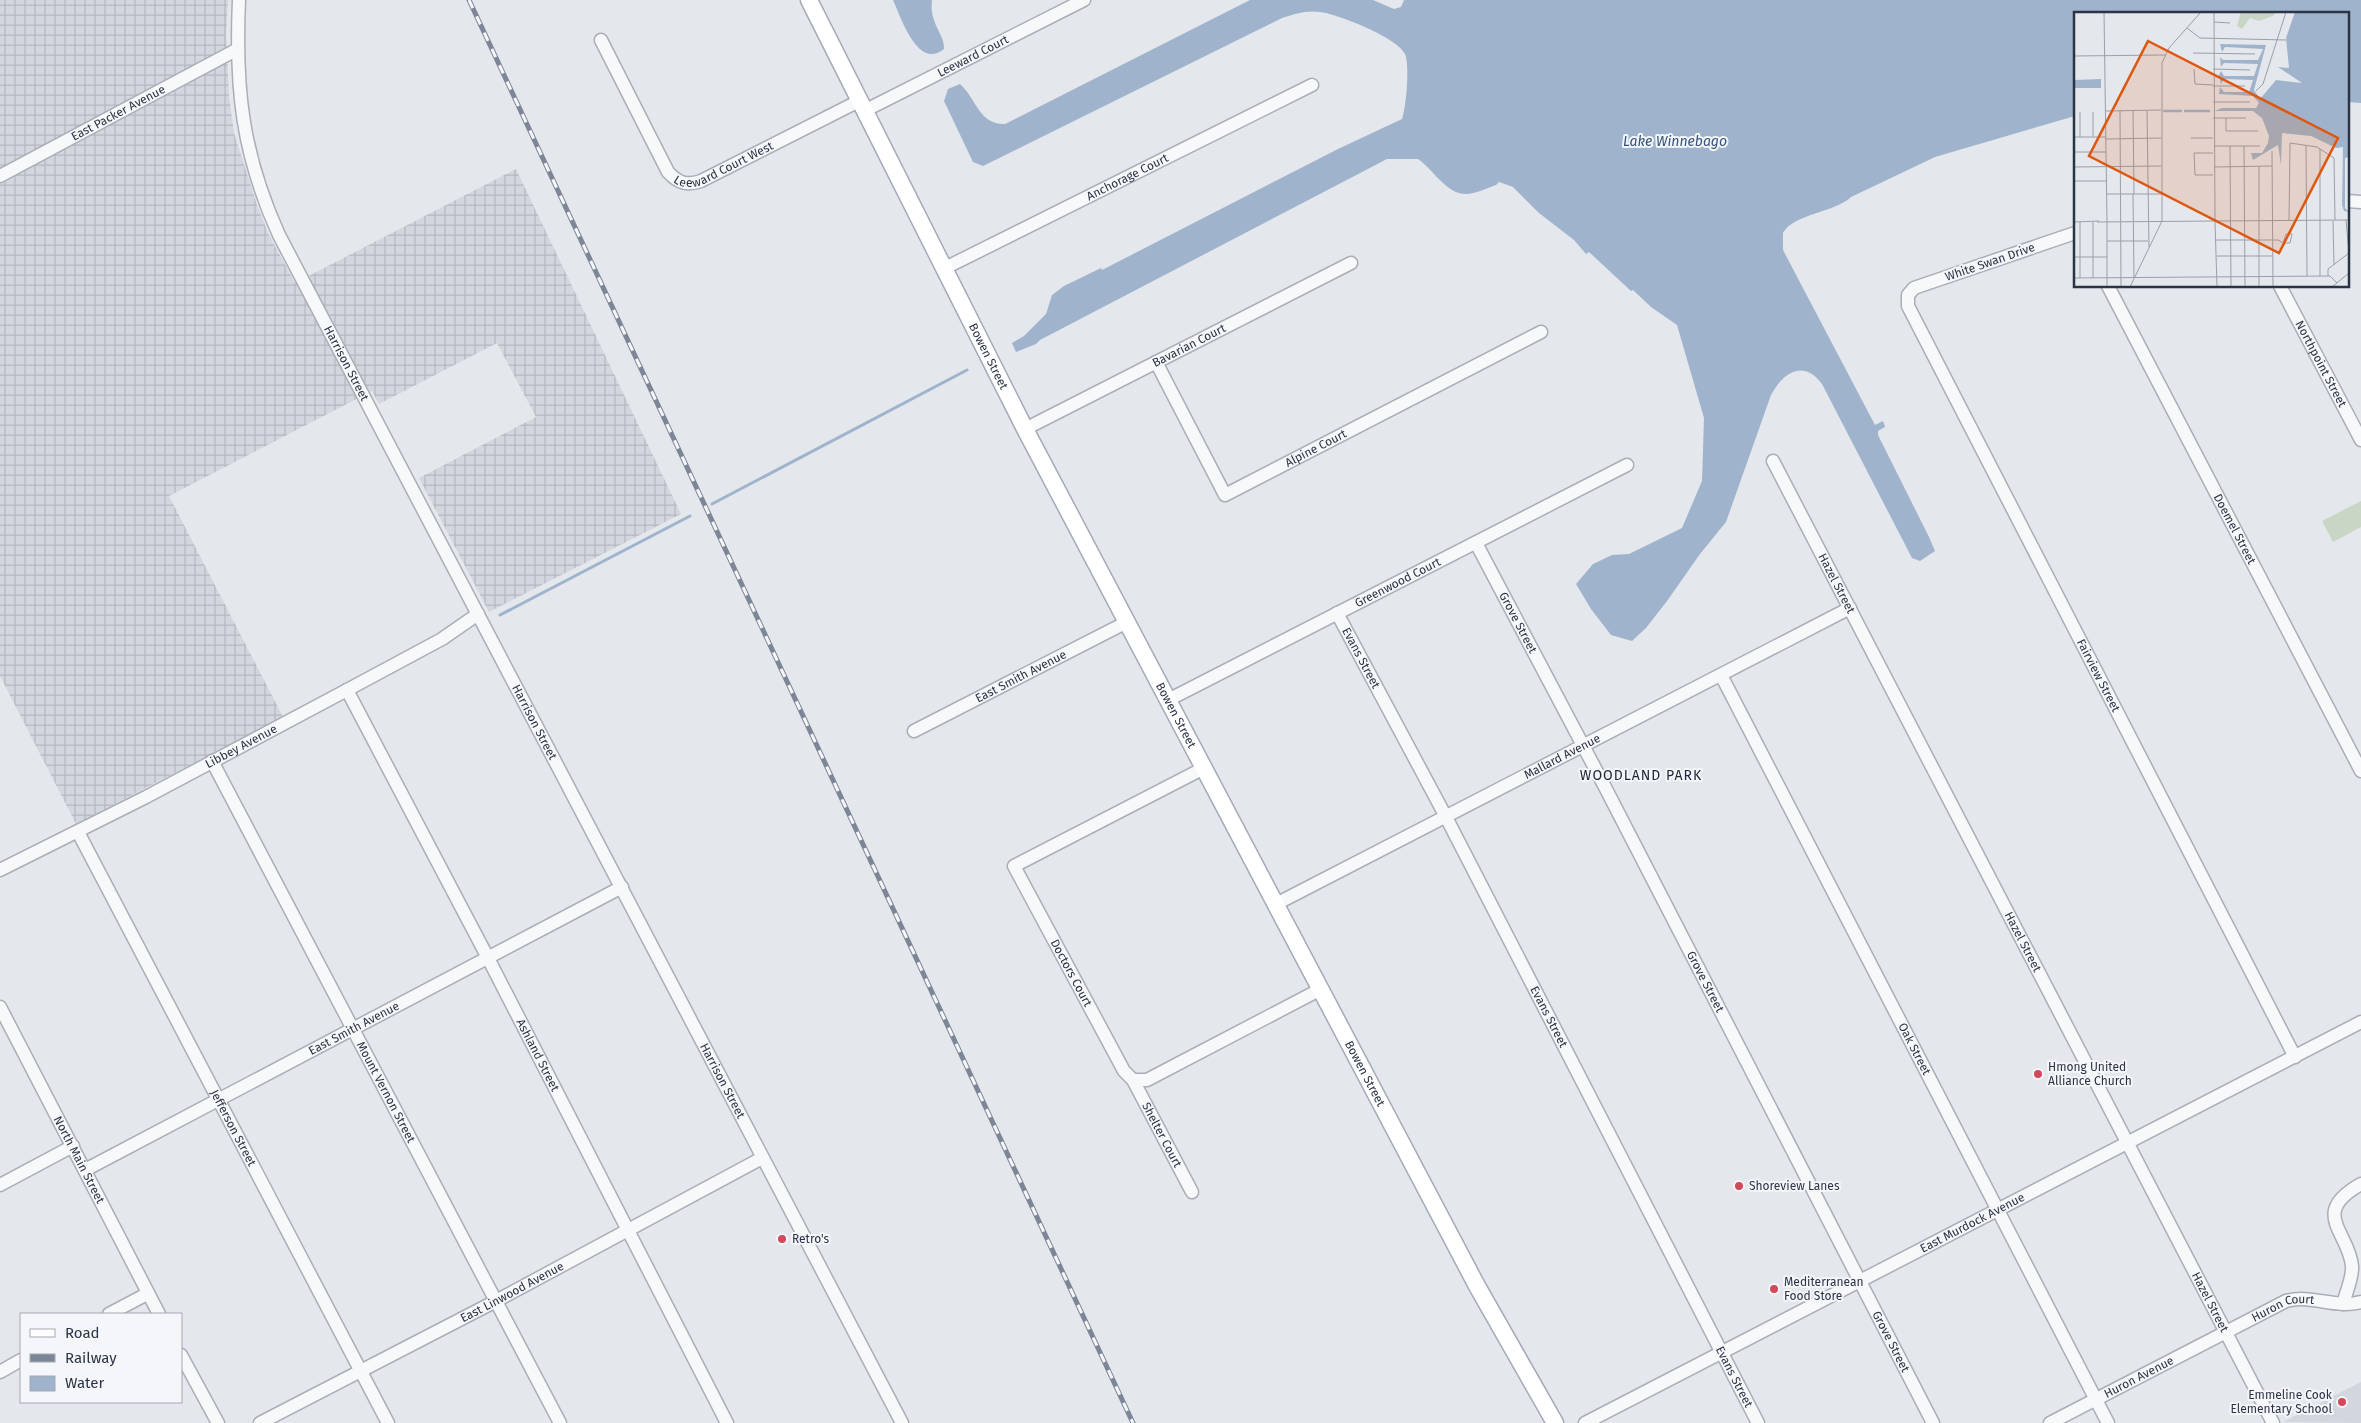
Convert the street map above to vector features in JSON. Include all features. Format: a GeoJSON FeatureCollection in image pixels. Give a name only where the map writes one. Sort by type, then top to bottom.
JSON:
{"type":"FeatureCollection","features":[{"type":"Feature","properties":{"kind":"main road","name":"Bowen Street"},"geometry":{"type":"LineString","coordinates":[[809,0],[1025,429],[1477,1286],[1555,1423]]}},
{"type":"Feature","properties":{"kind":"street","name":"Harrison Street"},"geometry":{"type":"LineString","coordinates":[[238,0],[236,50],[240,107],[246,141],[255,174],[276,230],[902,1423]]}},
{"type":"Feature","properties":{"kind":"street","name":"Leeward Court"},"geometry":{"type":"LineString","coordinates":[[861,106],[1084,0]]}},
{"type":"Feature","properties":{"kind":"street","name":"Leeward Court West"},"geometry":{"type":"LineString","coordinates":[[601,40],[668,172],[674,179],[689,184],[861,106]]}},
{"type":"Feature","properties":{"kind":"street","name":"East Packer Avenue"},"geometry":{"type":"LineString","coordinates":[[0,176],[236,50]]}},
{"type":"Feature","properties":{"kind":"street","name":"Anchorage Court"},"geometry":{"type":"LineString","coordinates":[[943,269],[1312,84]]}},
{"type":"Feature","properties":{"kind":"street"},"geometry":{"type":"LineString","coordinates":[[2348,201],[2361,202]]}},
{"type":"Feature","properties":{"kind":"street","name":"White Swan Drive"},"geometry":{"type":"LineString","coordinates":[[1908,295],[1914,288],[2074,233]]}},
{"type":"Feature","properties":{"kind":"street","name":"Bavarian Court"},"geometry":{"type":"LineString","coordinates":[[1025,429],[1351,263]]}},
{"type":"Feature","properties":{"kind":"street","name":"Doemel Street"},"geometry":{"type":"LineString","coordinates":[[2109,288],[2361,772]]}},
{"type":"Feature","properties":{"kind":"street","name":"Northpoint Street"},"geometry":{"type":"LineString","coordinates":[[2281,288],[2361,440]]}},
{"type":"Feature","properties":{"kind":"street","name":"Fairview Street"},"geometry":{"type":"LineString","coordinates":[[1908,295],[1908,306],[1961,412],[2295,1056]]}},
{"type":"Feature","properties":{"kind":"street","name":"Alpine Court"},"geometry":{"type":"LineString","coordinates":[[1156,362],[1225,495],[1541,332]]}},
{"type":"Feature","properties":{"kind":"street","name":"Hazel Street"},"geometry":{"type":"LineString","coordinates":[[1773,461],[2273,1423]]}},
{"type":"Feature","properties":{"kind":"street","name":"Greenwood Court"},"geometry":{"type":"LineString","coordinates":[[1168,700],[1626,465]]}},
{"type":"Feature","properties":{"kind":"street","name":"Grove Street"},"geometry":{"type":"LineString","coordinates":[[1476,543],[1584,746],[1933,1423]]}},
{"type":"Feature","properties":{"kind":"street","name":"Mallard Avenue"},"geometry":{"type":"LineString","coordinates":[[1276,904],[1850,608]]}},
{"type":"Feature","properties":{"kind":"street","name":"Libbey Avenue"},"geometry":{"type":"LineString","coordinates":[[0,870],[78,832],[347,690],[442,639],[478,614]]}},
{"type":"Feature","properties":{"kind":"street","name":"Evans Street"},"geometry":{"type":"LineString","coordinates":[[1336,614],[1446,817],[1758,1423]]}},
{"type":"Feature","properties":{"kind":"street","name":"East Smith Avenue"},"geometry":{"type":"LineString","coordinates":[[914,731],[1127,622]]}},
{"type":"Feature","properties":{"kind":"street","name":"Oak Street"},"geometry":{"type":"LineString","coordinates":[[1721,674],[1997,1212],[2108,1423]]}},
{"type":"Feature","properties":{"kind":"street","name":"Ashland Street"},"geometry":{"type":"LineString","coordinates":[[347,690],[629,1229],[727,1423]]}},
{"type":"Feature","properties":{"kind":"street","name":"Mount Vernon Street"},"geometry":{"type":"LineString","coordinates":[[212,761],[560,1423]]}},
{"type":"Feature","properties":{"kind":"street","name":"Doctors Court"},"geometry":{"type":"LineString","coordinates":[[1133,1080],[1124,1071],[1014,866],[1204,768]]}},
{"type":"Feature","properties":{"kind":"street","name":"Jefferson Street"},"geometry":{"type":"LineString","coordinates":[[78,832],[388,1423]]}},
{"type":"Feature","properties":{"kind":"street","name":"East Smith Avenue"},"geometry":{"type":"LineString","coordinates":[[85,1170],[622,887]]}},
{"type":"Feature","properties":{"kind":"street"},"geometry":{"type":"LineString","coordinates":[[1133,1080],[1147,1080],[1321,989]]}},
{"type":"Feature","properties":{"kind":"street","name":"North Main Street"},"geometry":{"type":"LineString","coordinates":[[0,1007],[158,1313]]}},
{"type":"Feature","properties":{"kind":"street","name":"East Murdock Avenue"},"geometry":{"type":"LineString","coordinates":[[1585,1423],[1997,1212],[2361,1022]]}},
{"type":"Feature","properties":{"kind":"street","name":"Shelter Court"},"geometry":{"type":"LineString","coordinates":[[1133,1080],[1192,1192]]}},
{"type":"Feature","properties":{"kind":"street"},"geometry":{"type":"LineString","coordinates":[[0,1184],[73,1146]]}},
{"type":"Feature","properties":{"kind":"street","name":"East Linwood Avenue"},"geometry":{"type":"LineString","coordinates":[[260,1423],[762,1158]]}},
{"type":"Feature","properties":{"kind":"street"},"geometry":{"type":"LineString","coordinates":[[2343,1304],[2352,1267],[2337,1230],[2335,1213],[2342,1198],[2361,1184]]}},
{"type":"Feature","properties":{"kind":"street"},"geometry":{"type":"LineString","coordinates":[[111,1313],[147,1294]]}},
{"type":"Feature","properties":{"kind":"street","name":"Huron Court"},"geometry":{"type":"LineString","coordinates":[[2227,1332],[2292,1300],[2307,1298],[2343,1304],[2361,1302]]}},
{"type":"Feature","properties":{"kind":"street","name":"Huron Avenue"},"geometry":{"type":"LineString","coordinates":[[2050,1423],[2227,1332]]}},
{"type":"Feature","properties":{"kind":"street"},"geometry":{"type":"LineString","coordinates":[[182,1357],[218,1423]]}},
{"type":"Feature","properties":{"kind":"street"},"geometry":{"type":"LineString","coordinates":[[0,1372],[20,1361]]}},
{"type":"Feature","properties":{"kind":"shaded area"},"geometry":{"type":"Polygon","coordinates":[[[0,0],[228,0],[226,35],[229,96],[234,133],[257,205],[269,235],[295,283],[516,169],[681,514],[489,612],[419,478],[536,417],[497,343],[379,404],[372,391],[169,496],[283,717],[76,824],[0,676],[0,0]]]}},
{"type":"Feature","properties":{"kind":"shaded area","name":"Emmeline Cook Elementary School"},"geometry":{"type":"Polygon","coordinates":[[[2361,1382],[2361,1423],[2283,1422],[2361,1382]]]}},
{"type":"Feature","properties":{"kind":"green space"},"geometry":{"type":"Polygon","coordinates":[[[2361,501],[2361,527],[2333,542],[2322,521],[2361,501]]]}},
{"type":"Feature","properties":{"kind":"water"},"geometry":{"type":"Polygon","coordinates":[[[893,0],[932,0],[933,16],[944,44],[944,49],[935,54],[926,53],[919,48],[906,30],[893,0]]]}},
{"type":"Feature","properties":{"kind":"water","name":"Lake Winnebago"},"geometry":{"type":"Polygon","coordinates":[[[1250,0],[1373,0],[1394,9],[1401,7],[1404,0],[2361,0],[2361,103],[2348,102],[2348,12],[2074,12],[2074,116],[1935,157],[1844,202],[1796,221],[1788,227],[1783,233],[1783,250],[1875,425],[1883,421],[1885,427],[1878,431],[1878,435],[1935,551],[1920,561],[1912,558],[1822,384],[1815,376],[1808,372],[1801,370],[1794,372],[1782,380],[1771,395],[1726,522],[1646,628],[1632,641],[1611,635],[1591,609],[1576,584],[1593,564],[1612,555],[1629,554],[1682,528],[1702,481],[1704,418],[1677,325],[1651,307],[1633,290],[1631,291],[1589,252],[1586,254],[1574,240],[1539,213],[1513,187],[1499,182],[1496,185],[1473,193],[1459,193],[1446,186],[1418,159],[1387,159],[1040,340],[1036,344],[1016,352],[1012,343],[1024,336],[1046,314],[1052,295],[1064,286],[1101,268],[1102,270],[1338,149],[1402,119],[1407,86],[1407,67],[1405,54],[1400,48],[1380,34],[1329,14],[1310,12],[1296,14],[1282,18],[983,166],[973,162],[944,101],[948,89],[960,84],[979,110],[989,120],[1005,124],[1250,0]]]}},
{"type":"Feature","properties":{"kind":"waterway"},"geometry":{"type":"LineString","coordinates":[[712,504],[967,370]]}},
{"type":"Feature","properties":{"kind":"waterway"},"geometry":{"type":"LineString","coordinates":[[500,615],[690,516]]}},
{"type":"Feature","properties":{"kind":"railway"},"geometry":{"type":"LineString","coordinates":[[469,0],[1133,1423]]}},
{"type":"Feature","properties":{"kind":"place","name":"Hmong United Alliance Church"},"geometry":{"type":"Point","coordinates":[2038,1074]}},
{"type":"Feature","properties":{"kind":"place","name":"Shoreview Lanes"},"geometry":{"type":"Point","coordinates":[1739,1186]}},
{"type":"Feature","properties":{"kind":"place","name":"Retro's"},"geometry":{"type":"Point","coordinates":[782,1239]}},
{"type":"Feature","properties":{"kind":"place","name":"Mediterranean Food Store"},"geometry":{"type":"Point","coordinates":[1774,1289]}},
{"type":"Feature","properties":{"kind":"place","name":"Emmeline Cook Elementary School"},"geometry":{"type":"Point","coordinates":[2342,1402]}},
{"type":"Feature","properties":{"kind":"district","name":"WOODLAND PARK"},"geometry":{"type":"Point","coordinates":[1641,775]}}]}
